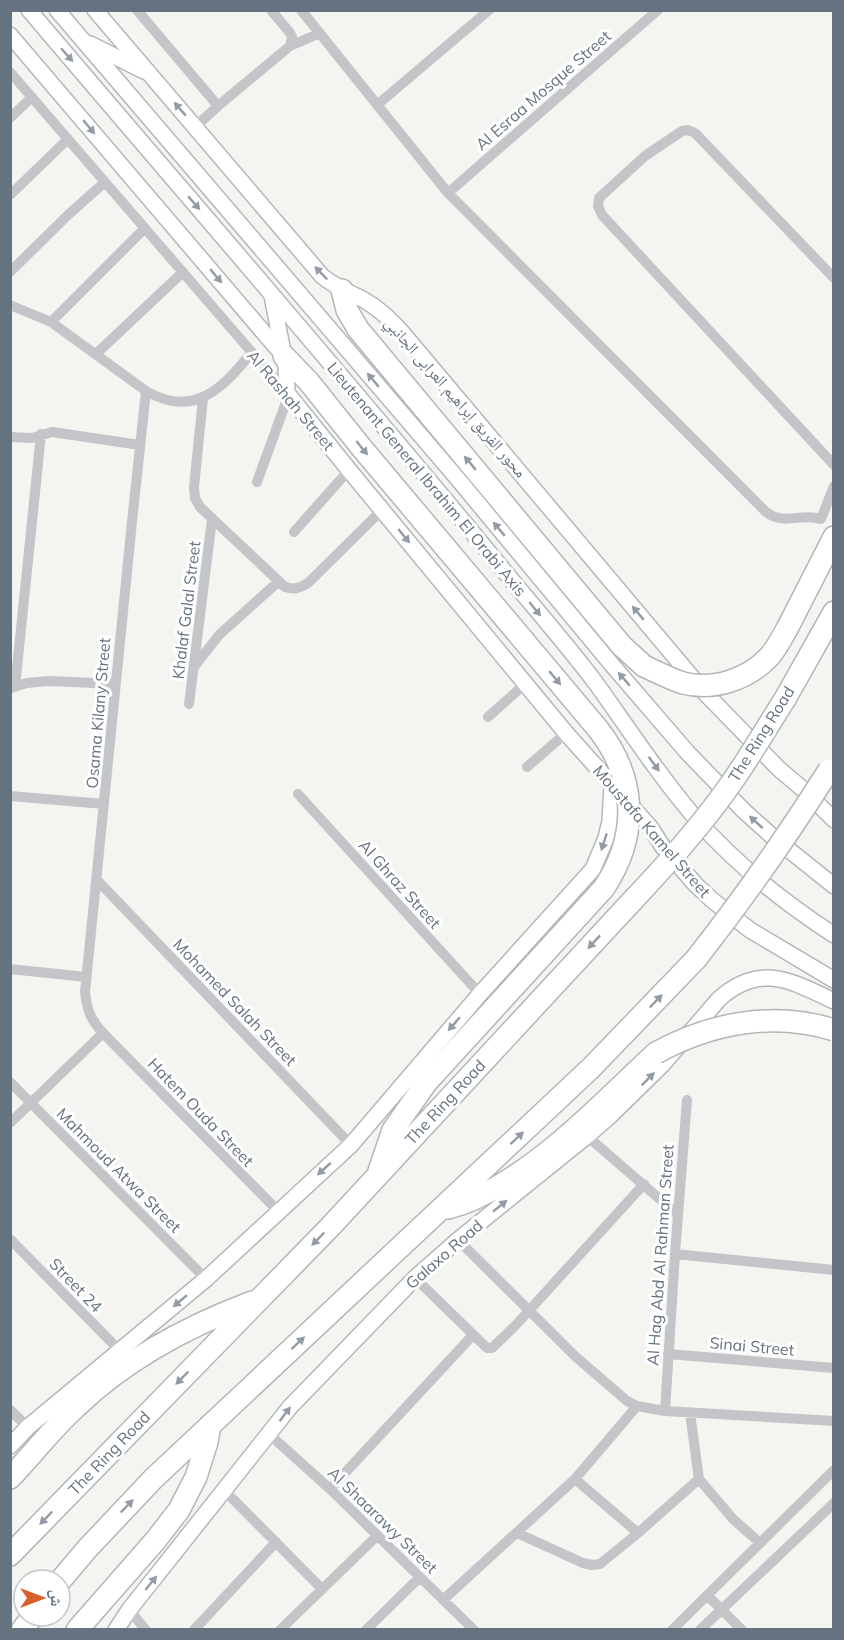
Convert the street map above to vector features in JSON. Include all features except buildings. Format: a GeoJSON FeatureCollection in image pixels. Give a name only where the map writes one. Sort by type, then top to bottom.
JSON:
{"type":"FeatureCollection","features":[{"type":"Feature","properties":{"kind":"highway"},"geometry":{"type":"LineString","coordinates":[[342,290],[347,310],[358,329],[622,646],[644,666],[685,683],[704,686],[722,684],[740,678],[756,668],[770,656],[789,625],[834,537]]}},
{"type":"Feature","properties":{"kind":"highway"},"geometry":{"type":"LineString","coordinates":[[284,356],[309,382],[598,729],[613,750],[627,787],[629,817],[624,847],[604,888],[426,1083],[393,1130],[377,1175]]}},
{"type":"Feature","properties":{"kind":"highway","name":"The Ring Road"},"geometry":{"type":"LineString","coordinates":[[10,1555],[330,1227],[683,846],[737,775],[785,699],[834,612]]}},
{"type":"Feature","properties":{"kind":"highway"},"geometry":{"type":"LineString","coordinates":[[71,1568],[126,1506],[591,1068],[696,959],[771,860],[831,766]]}},
{"type":"Feature","properties":{"kind":"highway"},"geometry":{"type":"LineString","coordinates":[[441,1210],[477,1198],[531,1164],[558,1143],[656,1053],[692,1035],[741,1023],[771,1021],[791,1021],[834,1030]]}},
{"type":"Feature","properties":{"kind":"highway"},"geometry":{"type":"LineString","coordinates":[[10,1478],[75,1408],[122,1369],[183,1331],[259,1299]]}},
{"type":"Feature","properties":{"kind":"highway"},"geometry":{"type":"LineString","coordinates":[[77,1629],[162,1533],[179,1510],[196,1477],[210,1425]]}},
{"type":"Feature","properties":{"kind":"street","name":"Lieutenant General Ibrahim El Orabi Axis"},"geometry":{"type":"LineString","coordinates":[[29,10],[272,293],[496,561],[595,683],[675,794],[698,821],[748,872],[776,895],[834,935]]}},
{"type":"Feature","properties":{"kind":"street","name":"Lieutenant General Ibrahim El Orabi Axis"},"geometry":{"type":"LineString","coordinates":[[57,10],[457,478],[687,752],[744,811],[834,886]]}},
{"type":"Feature","properties":{"kind":"street","name":"محور الفريق إبراهيم العرابى الجانبي"},"geometry":{"type":"LineString","coordinates":[[95,10],[322,276],[342,290],[374,306],[400,330],[706,694],[779,769],[834,820]]}},
{"type":"Feature","properties":{"kind":"street"},"geometry":{"type":"LineString","coordinates":[[137,10],[218,106]]}},
{"type":"Feature","properties":{"kind":"street"},"geometry":{"type":"LineString","coordinates":[[271,10],[290,33],[292,37],[290,46]]}},
{"type":"Feature","properties":{"kind":"street"},"geometry":{"type":"LineString","coordinates":[[301,10],[448,193],[770,516],[783,519],[805,516],[821,519],[834,486]]}},
{"type":"Feature","properties":{"kind":"street"},"geometry":{"type":"LineString","coordinates":[[377,105],[489,10]]}},
{"type":"Feature","properties":{"kind":"street","name":"Al Esraa Mosque Street"},"geometry":{"type":"LineString","coordinates":[[448,193],[658,10]]}},
{"type":"Feature","properties":{"kind":"street"},"geometry":{"type":"LineString","coordinates":[[195,127],[290,46],[318,34]]}},
{"type":"Feature","properties":{"kind":"street"},"geometry":{"type":"LineString","coordinates":[[10,35],[284,356]]}},
{"type":"Feature","properties":{"kind":"street"},"geometry":{"type":"LineString","coordinates":[[84,41],[150,74]]}},
{"type":"Feature","properties":{"kind":"street","name":"Al Rashah Street"},"geometry":{"type":"LineString","coordinates":[[10,72],[287,393],[566,733]]}},
{"type":"Feature","properties":{"kind":"street"},"geometry":{"type":"LineString","coordinates":[[10,118],[32,97]]}},
{"type":"Feature","properties":{"kind":"street"},"geometry":{"type":"LineString","coordinates":[[834,278],[695,133],[688,130],[682,131],[645,156],[599,198],[598,206],[602,215],[834,465]]}},
{"type":"Feature","properties":{"kind":"street"},"geometry":{"type":"LineString","coordinates":[[10,195],[68,139]]}},
{"type":"Feature","properties":{"kind":"street"},"geometry":{"type":"LineString","coordinates":[[10,272],[105,182]]}},
{"type":"Feature","properties":{"kind":"street"},"geometry":{"type":"LineString","coordinates":[[51,322],[145,228]]}},
{"type":"Feature","properties":{"kind":"street"},"geometry":{"type":"LineString","coordinates":[[96,354],[183,272]]}},
{"type":"Feature","properties":{"kind":"street"},"geometry":{"type":"LineString","coordinates":[[257,482],[285,405],[287,393],[284,356],[272,293]]}},
{"type":"Feature","properties":{"kind":"street"},"geometry":{"type":"LineString","coordinates":[[10,305],[51,322],[146,391],[168,401],[192,401],[203,398],[228,380],[252,352]]}},
{"type":"Feature","properties":{"kind":"street","name":"Osama Kilany Street"},"geometry":{"type":"LineString","coordinates":[[103,1033],[93,1021],[86,1007],[86,976],[146,391]]}},
{"type":"Feature","properties":{"kind":"street"},"geometry":{"type":"LineString","coordinates":[[203,398],[194,487],[195,498],[212,519],[285,587],[301,588],[308,583],[382,510]]}},
{"type":"Feature","properties":{"kind":"street"},"geometry":{"type":"LineString","coordinates":[[10,437],[32,438],[52,432],[140,445]]}},
{"type":"Feature","properties":{"kind":"street"},"geometry":{"type":"LineString","coordinates":[[41,434],[13,687],[49,681],[115,684]]}},
{"type":"Feature","properties":{"kind":"street"},"geometry":{"type":"LineString","coordinates":[[294,532],[349,470]]}},
{"type":"Feature","properties":{"kind":"street","name":"Khalaf Galal Street"},"geometry":{"type":"LineString","coordinates":[[189,704],[212,519]]}},
{"type":"Feature","properties":{"kind":"street"},"geometry":{"type":"LineString","coordinates":[[194,667],[219,635],[278,582]]}},
{"type":"Feature","properties":{"kind":"street"},"geometry":{"type":"LineString","coordinates":[[488,717],[525,684]]}},
{"type":"Feature","properties":{"kind":"street"},"geometry":{"type":"LineString","coordinates":[[526,767],[566,733]]}},
{"type":"Feature","properties":{"kind":"street","name":"Moustafa Kamel Street"},"geometry":{"type":"LineString","coordinates":[[566,733],[650,827],[678,866],[712,900],[750,930],[834,980]]}},
{"type":"Feature","properties":{"kind":"street"},"geometry":{"type":"LineString","coordinates":[[10,1446],[28,1427],[206,1279],[351,1145],[480,994],[593,869],[608,830],[612,785]]}},
{"type":"Feature","properties":{"kind":"street","name":"Al Ghraz Street"},"geometry":{"type":"LineString","coordinates":[[298,794],[480,994]]}},
{"type":"Feature","properties":{"kind":"street"},"geometry":{"type":"LineString","coordinates":[[10,796],[104,804]]}},
{"type":"Feature","properties":{"kind":"street","name":"Mohamed Salah Street"},"geometry":{"type":"LineString","coordinates":[[97,880],[351,1145]]}},
{"type":"Feature","properties":{"kind":"street"},"geometry":{"type":"LineString","coordinates":[[10,969],[86,976]]}},
{"type":"Feature","properties":{"kind":"street","name":"Galaxo Road"},"geometry":{"type":"LineString","coordinates":[[116,1629],[290,1407],[415,1278],[458,1240],[587,1136],[642,1085],[719,999],[736,986],[757,978],[780,978],[834,1001]]}},
{"type":"Feature","properties":{"kind":"street"},"geometry":{"type":"LineString","coordinates":[[10,1123],[103,1033]]}},
{"type":"Feature","properties":{"kind":"street","name":"Hatem Ouda Street"},"geometry":{"type":"LineString","coordinates":[[103,1033],[278,1211]]}},
{"type":"Feature","properties":{"kind":"street","name":"Mahmoud Atwa Street"},"geometry":{"type":"LineString","coordinates":[[10,1082],[206,1279]]}},
{"type":"Feature","properties":{"kind":"street","name":"Al Hag Abd Al Rahman Street"},"geometry":{"type":"LineString","coordinates":[[665,1411],[677,1214],[687,1100]]}},
{"type":"Feature","properties":{"kind":"street"},"geometry":{"type":"LineString","coordinates":[[587,1136],[677,1214]]}},
{"type":"Feature","properties":{"kind":"street"},"geometry":{"type":"LineString","coordinates":[[415,1278],[487,1348],[492,1348],[644,1184]]}},
{"type":"Feature","properties":{"kind":"street","name":"Street 24"},"geometry":{"type":"LineString","coordinates":[[10,1239],[120,1351]]}},
{"type":"Feature","properties":{"kind":"street"},"geometry":{"type":"LineString","coordinates":[[458,1240],[576,1357],[627,1401],[637,1406],[690,1413],[834,1421]]}},
{"type":"Feature","properties":{"kind":"street"},"geometry":{"type":"LineString","coordinates":[[675,1254],[834,1270]]}},
{"type":"Feature","properties":{"kind":"street"},"geometry":{"type":"LineString","coordinates":[[330,1489],[473,1335]]}},
{"type":"Feature","properties":{"kind":"street","name":"Sinai Street"},"geometry":{"type":"LineString","coordinates":[[668,1354],[834,1368]]}},
{"type":"Feature","properties":{"kind":"street"},"geometry":{"type":"LineString","coordinates":[[443,1600],[575,1479],[637,1406]]}},
{"type":"Feature","properties":{"kind":"street"},"geometry":{"type":"LineString","coordinates":[[10,1410],[28,1427]]}},
{"type":"Feature","properties":{"kind":"street"},"geometry":{"type":"LineString","coordinates":[[690,1413],[699,1479],[733,1519],[760,1544]]}},
{"type":"Feature","properties":{"kind":"street","name":"Al Shaarawy Street"},"geometry":{"type":"LineString","coordinates":[[270,1434],[330,1489],[469,1628]]}},
{"type":"Feature","properties":{"kind":"street"},"geometry":{"type":"LineString","coordinates":[[672,1629],[834,1470]]}},
{"type":"Feature","properties":{"kind":"street"},"geometry":{"type":"LineString","coordinates":[[575,1479],[638,1533]]}},
{"type":"Feature","properties":{"kind":"street"},"geometry":{"type":"LineString","coordinates":[[517,1533],[583,1563],[600,1564],[699,1479]]}},
{"type":"Feature","properties":{"kind":"street"},"geometry":{"type":"LineString","coordinates":[[225,1491],[322,1589]]}},
{"type":"Feature","properties":{"kind":"street"},"geometry":{"type":"LineString","coordinates":[[700,1629],[834,1503]]}},
{"type":"Feature","properties":{"kind":"street"},"geometry":{"type":"LineString","coordinates":[[280,1629],[377,1536]]}},
{"type":"Feature","properties":{"kind":"street"},"geometry":{"type":"LineString","coordinates":[[194,1629],[276,1542]]}},
{"type":"Feature","properties":{"kind":"street"},"geometry":{"type":"LineString","coordinates":[[366,1629],[420,1577]]}},
{"type":"Feature","properties":{"kind":"street"},"geometry":{"type":"LineString","coordinates":[[707,1595],[742,1629]]}},
{"type":"Feature","properties":{"kind":"street"},"geometry":{"type":"LineString","coordinates":[[129,1610],[146,1629]]}}]}
